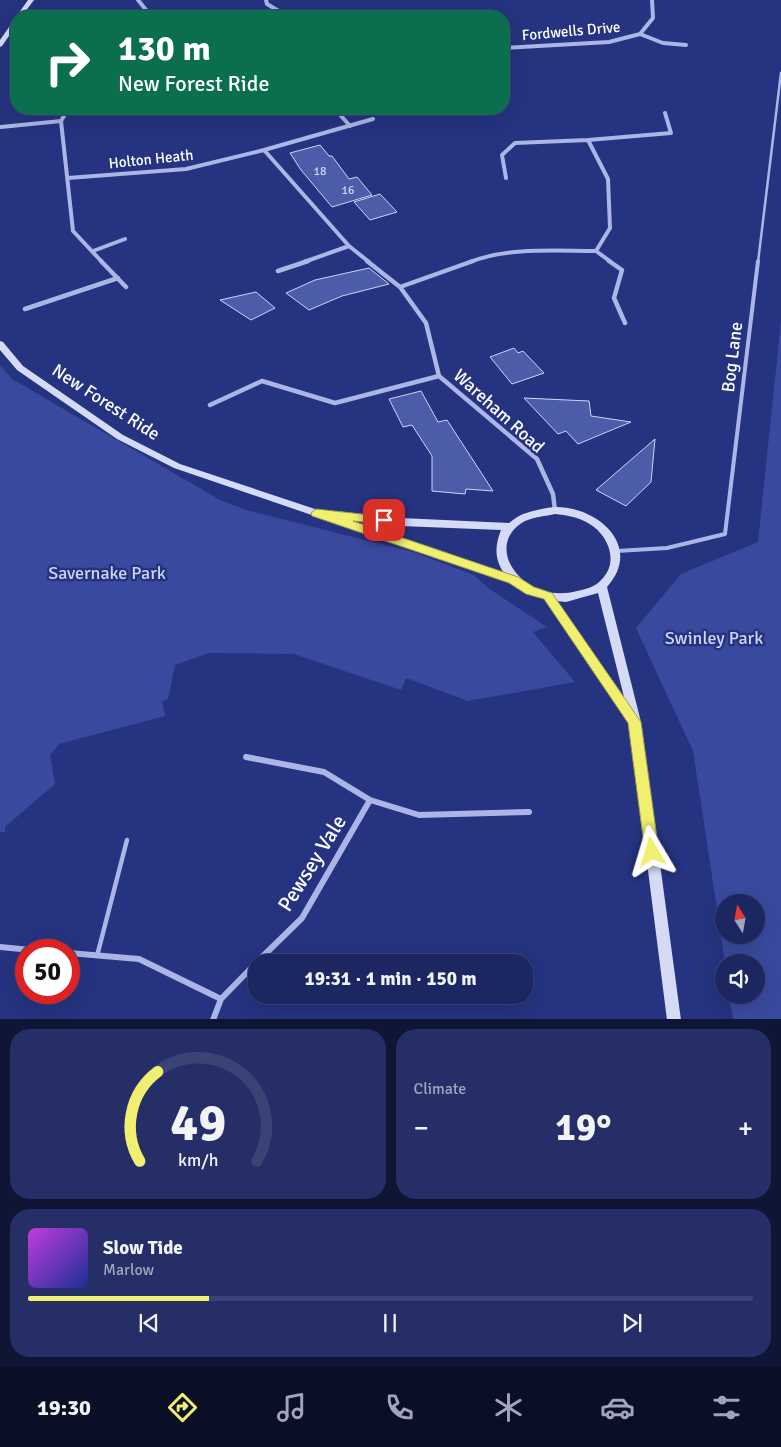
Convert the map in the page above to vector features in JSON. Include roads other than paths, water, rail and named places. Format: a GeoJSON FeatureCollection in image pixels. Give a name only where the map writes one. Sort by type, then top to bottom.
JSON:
{"type":"FeatureCollection","features":[{"type":"Feature","properties":{"kind":"main road"},"geometry":{"type":"LineString","coordinates":[[0,44],[10,30]]}},
{"type":"Feature","properties":{"kind":"main road","name":"New Forest Ride"},"geometry":{"type":"LineString","coordinates":[[0,344],[20,368],[120,437],[177,466],[514,580],[530,591],[564,598],[584,595],[602,587]]}},
{"type":"Feature","properties":{"kind":"main road"},"geometry":{"type":"LineString","coordinates":[[514,580],[499,552],[502,537],[509,527],[523,517],[555,510],[576,513],[594,521],[608,533],[616,552],[618,560],[613,574],[602,587],[635,722],[674,1019]]}},
{"type":"Feature","properties":{"kind":"main road","name":"New Forest Ride"},"geometry":{"type":"LineString","coordinates":[[316,513],[401,522],[509,527]]}},
{"type":"Feature","properties":{"kind":"main road"},"geometry":{"type":"LineString","coordinates":[[548,596],[635,722]]}},
{"type":"Feature","properties":{"kind":"street"},"geometry":{"type":"LineString","coordinates":[[138,0],[146,10]]}},
{"type":"Feature","properties":{"kind":"street"},"geometry":{"type":"LineString","coordinates":[[266,0],[267,4],[276,10]]}},
{"type":"Feature","properties":{"kind":"street","name":"Fordwells Drive"},"geometry":{"type":"LineString","coordinates":[[510,48],[609,42],[640,34],[654,18],[652,0]]}},
{"type":"Feature","properties":{"kind":"street","name":"Fordwells Drive"},"geometry":{"type":"LineString","coordinates":[[640,34],[663,43],[686,45]]}},
{"type":"Feature","properties":{"kind":"street"},"geometry":{"type":"LineString","coordinates":[[506,178],[502,156],[515,144],[588,140],[671,132],[665,113]]}},
{"type":"Feature","properties":{"kind":"street"},"geometry":{"type":"LineString","coordinates":[[64,115],[61,121],[73,231],[126,287]]}},
{"type":"Feature","properties":{"kind":"street"},"geometry":{"type":"LineString","coordinates":[[340,115],[350,126]]}},
{"type":"Feature","properties":{"kind":"street","name":"Holton Heath"},"geometry":{"type":"LineString","coordinates":[[68,178],[186,169],[264,150],[373,119]]}},
{"type":"Feature","properties":{"kind":"street"},"geometry":{"type":"LineString","coordinates":[[1,126],[61,121]]}},
{"type":"Feature","properties":{"kind":"street"},"geometry":{"type":"LineString","coordinates":[[588,140],[608,179],[610,228],[596,251]]}},
{"type":"Feature","properties":{"kind":"street","name":"Wareham Road"},"geometry":{"type":"LineString","coordinates":[[264,150],[349,246],[400,287],[426,323],[439,376],[537,459],[553,494],[555,510]]}},
{"type":"Feature","properties":{"kind":"street"},"geometry":{"type":"LineString","coordinates":[[93,251],[125,239]]}},
{"type":"Feature","properties":{"kind":"street"},"geometry":{"type":"LineString","coordinates":[[278,271],[349,246]]}},
{"type":"Feature","properties":{"kind":"street"},"geometry":{"type":"LineString","coordinates":[[400,287],[480,258],[531,251],[596,251],[622,270],[614,298],[625,323]]}},
{"type":"Feature","properties":{"kind":"street"},"geometry":{"type":"LineString","coordinates":[[25,309],[118,278]]}},
{"type":"Feature","properties":{"kind":"street"},"geometry":{"type":"LineString","coordinates":[[210,405],[262,381],[335,403],[439,376]]}},
{"type":"Feature","properties":{"kind":"street"},"geometry":{"type":"LineString","coordinates":[[246,757],[324,772],[370,800],[419,815],[529,812]]}},
{"type":"Feature","properties":{"kind":"street","name":"Pewsey Vale"},"geometry":{"type":"LineString","coordinates":[[266,954],[302,918],[370,800]]}},
{"type":"Feature","properties":{"kind":"street"},"geometry":{"type":"LineString","coordinates":[[0,947],[15,948]]}},
{"type":"Feature","properties":{"kind":"street"},"geometry":{"type":"LineString","coordinates":[[80,954],[139,960],[220,999]]}},
{"type":"Feature","properties":{"kind":"street","name":"Pewsey Vale"},"geometry":{"type":"LineString","coordinates":[[212,1019],[220,999],[248,972]]}},
{"type":"Feature","properties":{"kind":"lane","name":"Bog Lane"},"geometry":{"type":"LineString","coordinates":[[616,552],[667,548],[725,534],[781,73]]}},
{"type":"Feature","properties":{"kind":"lane"},"geometry":{"type":"LineString","coordinates":[[97,956],[127,840]]}},
{"type":"Feature","properties":{"kind":"park label","name":"Savernake Park"},"geometry":{"type":"Point","coordinates":[107,573]}},
{"type":"Feature","properties":{"kind":"park label","name":"Swinley Park"},"geometry":{"type":"Point","coordinates":[714,638]}}]}
